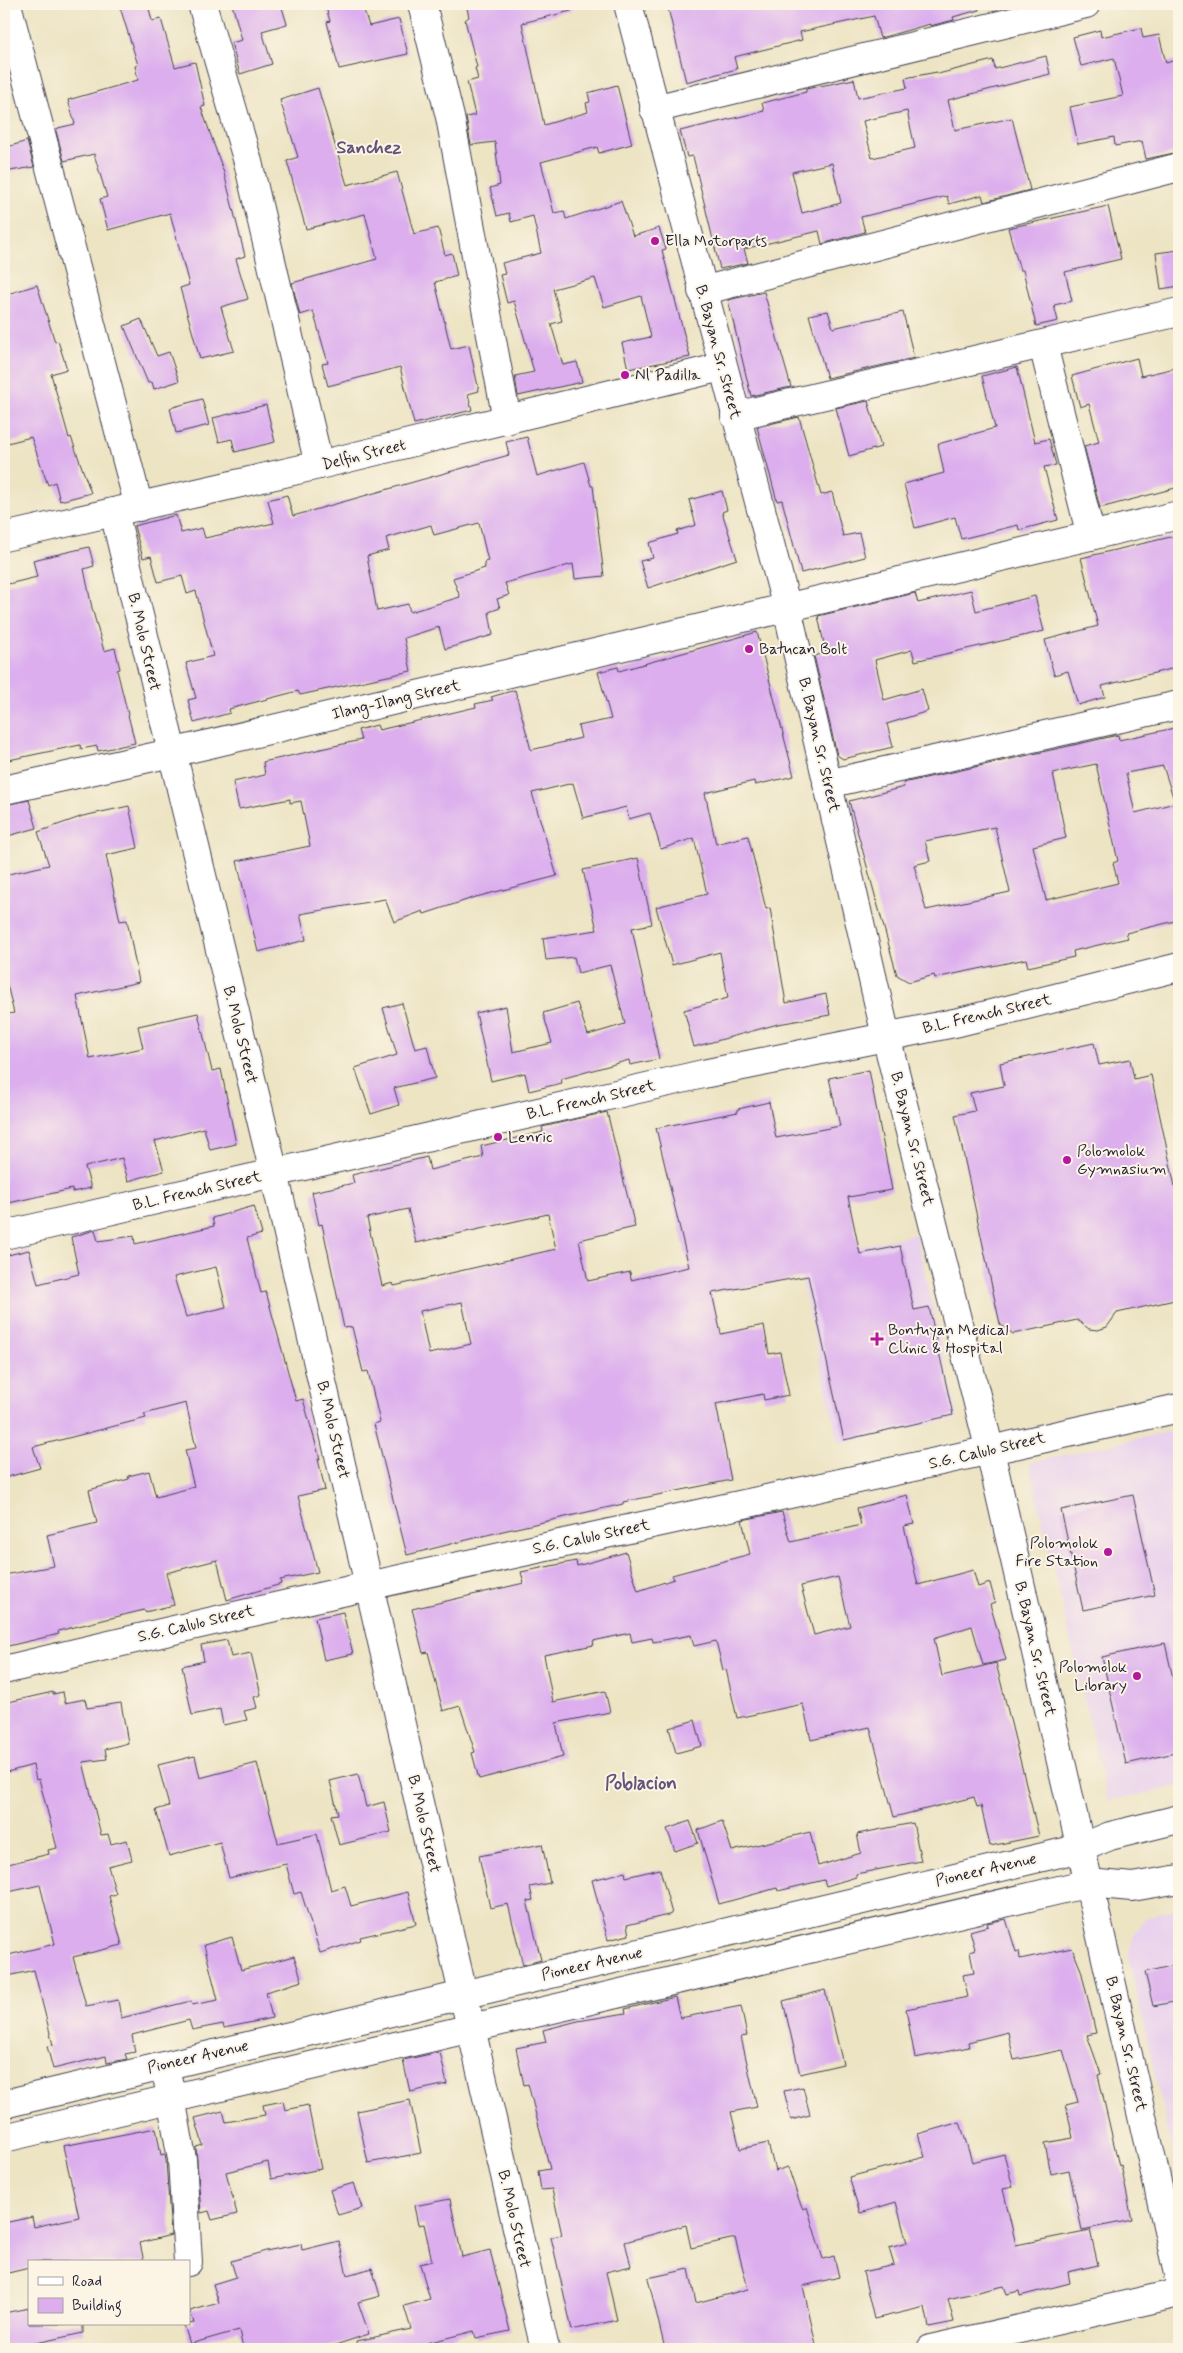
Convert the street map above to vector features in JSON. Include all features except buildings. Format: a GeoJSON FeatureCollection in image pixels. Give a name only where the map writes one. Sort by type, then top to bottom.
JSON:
{"type":"FeatureCollection","features":[{"type":"Feature","properties":{"kind":"street","name":"B. Molo Street"},"geometry":{"type":"LineString","coordinates":[[7,4],[126,509],[171,753],[274,1173],[545,2349]]}},
{"type":"Feature","properties":{"kind":"street"},"geometry":{"type":"LineString","coordinates":[[202,4],[248,162],[319,465]]}},
{"type":"Feature","properties":{"kind":"street"},"geometry":{"type":"LineString","coordinates":[[422,4],[450,117],[508,420]]}},
{"type":"Feature","properties":{"kind":"street","name":"B. Bayan Sr. Street"},"geometry":{"type":"LineString","coordinates":[[628,4],[654,109],[787,608],[886,1036],[990,1451],[1179,2278]]}},
{"type":"Feature","properties":{"kind":"street"},"geometry":{"type":"LineString","coordinates":[[654,109],[1086,4]]}},
{"type":"Feature","properties":{"kind":"street"},"geometry":{"type":"LineString","coordinates":[[702,291],[1179,167]]}},
{"type":"Feature","properties":{"kind":"street"},"geometry":{"type":"LineString","coordinates":[[735,416],[1179,312]]}},
{"type":"Feature","properties":{"kind":"street"},"geometry":{"type":"LineString","coordinates":[[1044,345],[1091,536]]}},
{"type":"Feature","properties":{"kind":"street","name":"Delfin Street"},"geometry":{"type":"LineString","coordinates":[[4,537],[319,465],[722,367]]}},
{"type":"Feature","properties":{"kind":"street","name":"Ilang-Ilang Street"},"geometry":{"type":"LineString","coordinates":[[4,790],[171,753],[1179,515]]}},
{"type":"Feature","properties":{"kind":"street"},"geometry":{"type":"LineString","coordinates":[[827,784],[1179,705]]}},
{"type":"Feature","properties":{"kind":"street","name":"B.L. French Street"},"geometry":{"type":"LineString","coordinates":[[4,1235],[703,1074],[959,1022],[1179,967]]}},
{"type":"Feature","properties":{"kind":"street","name":"S.G. Calulo Street"},"geometry":{"type":"LineString","coordinates":[[4,1670],[369,1585],[990,1451],[1179,1408]]}},
{"type":"Feature","properties":{"kind":"street","name":"Pioneer Avenue"},"geometry":{"type":"LineString","coordinates":[[4,2104],[1081,1848],[1110,1836],[1179,1819]]}},
{"type":"Feature","properties":{"kind":"street","name":"Pioneer Avenue"},"geometry":{"type":"LineString","coordinates":[[4,2138],[1089,1883],[1132,1887],[1179,1879]]}},
{"type":"Feature","properties":{"kind":"street"},"geometry":{"type":"LineString","coordinates":[[783,1918],[792,1953]]}},
{"type":"Feature","properties":{"kind":"street"},"geometry":{"type":"LineString","coordinates":[[164,2065],[172,2098],[182,2159],[188,2260]]}},
{"type":"Feature","properties":{"kind":"street"},"geometry":{"type":"LineString","coordinates":[[931,2349],[1179,2293]]}},
{"type":"Feature","properties":{"kind":"shaded area","name":"Bontuyan Medical Clinic & Hospital"},"geometry":{"type":"Polygon","coordinates":[[[916,1234],[958,1418],[839,1444],[797,1260],[916,1234]]]}},
{"type":"Feature","properties":{"kind":"shaded area"},"geometry":{"type":"Polygon","coordinates":[[[1179,1429],[1179,1786],[1108,1801],[1029,1463],[1179,1429]]]}},
{"type":"Feature","properties":{"kind":"shaded area"},"geometry":{"type":"Polygon","coordinates":[[[1179,1908],[1179,2180],[1128,1956],[1134,1935],[1145,1919],[1157,1913],[1179,1908]]]}},
{"type":"Feature","properties":{"kind":"place","name":"Ella Motorparts"},"geometry":{"type":"Point","coordinates":[655,241]}},
{"type":"Feature","properties":{"kind":"place","name":"Nl Padilla"},"geometry":{"type":"Point","coordinates":[625,375]}},
{"type":"Feature","properties":{"kind":"place","name":"Batucan Bolt"},"geometry":{"type":"Point","coordinates":[749,649]}},
{"type":"Feature","properties":{"kind":"place","name":"Lenric"},"geometry":{"type":"Point","coordinates":[498,1137]}},
{"type":"Feature","properties":{"kind":"place","name":"Polomolok Gymnasium"},"geometry":{"type":"Point","coordinates":[1067,1160]}},
{"type":"Feature","properties":{"kind":"place","name":"Bontuyan Medical Clinic & Hospital"},"geometry":{"type":"Point","coordinates":[877,1339]}},
{"type":"Feature","properties":{"kind":"place","name":"Polomolok Fire Station"},"geometry":{"type":"Point","coordinates":[1108,1552]}},
{"type":"Feature","properties":{"kind":"place","name":"Polomolok Library"},"geometry":{"type":"Point","coordinates":[1137,1676]}},
{"type":"Feature","properties":{"kind":"district","name":"Sanchez"},"geometry":{"type":"Point","coordinates":[369,148]}},
{"type":"Feature","properties":{"kind":"district","name":"Poblacion"},"geometry":{"type":"Point","coordinates":[641,1783]}}]}
